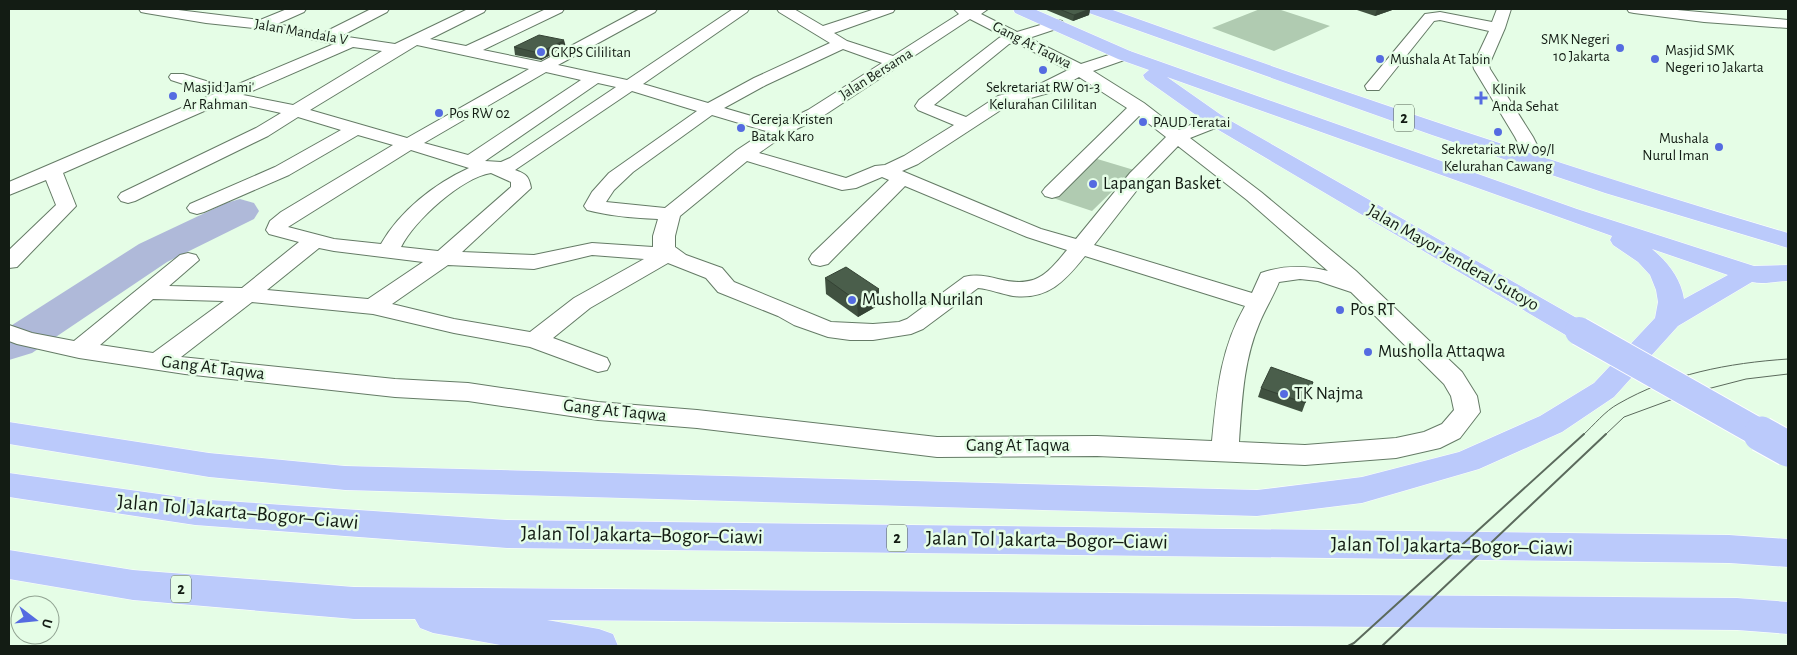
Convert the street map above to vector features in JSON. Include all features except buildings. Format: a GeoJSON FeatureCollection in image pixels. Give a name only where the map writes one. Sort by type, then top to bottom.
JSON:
{"type":"FeatureCollection","features":[{"type":"Feature","properties":{"kind":"highway","name":"Jalan Mayor Jenderal Sutoyo"},"geometry":{"type":"LineString","coordinates":[[1021,9],[1124,55],[1569,214],[1788,286]]}},
{"type":"Feature","properties":{"kind":"highway","name":"2"},"geometry":{"type":"LineString","coordinates":[[1095,9],[1348,99],[1537,163],[1715,220],[1788,241]]}},
{"type":"Feature","properties":{"kind":"highway","name":"Jalan Mayor Jenderal Sutoyo"},"geometry":{"type":"LineString","coordinates":[[1124,55],[1217,121],[1579,331],[1788,449]]}},
{"type":"Feature","properties":{"kind":"highway"},"geometry":{"type":"LineString","coordinates":[[1569,214],[1634,246],[1654,264],[1667,282],[1671,300],[1668,320]]}},
{"type":"Feature","properties":{"kind":"highway"},"geometry":{"type":"LineString","coordinates":[[1694,255],[1718,255],[1726,244],[1727,237],[1715,220]]}},
{"type":"Feature","properties":{"kind":"highway"},"geometry":{"type":"LineString","coordinates":[[9,433],[209,465],[345,478],[1257,503],[1362,490],[1468,461],[1551,424],[1604,390],[1668,320],[1748,274],[1788,273]]}},
{"type":"Feature","properties":{"kind":"highway","name":"Jalan Tol Jakarta–Bogor–Ciawi"},"geometry":{"type":"LineString","coordinates":[[9,485],[195,512],[507,534],[1730,549],[1788,554]]}},
{"type":"Feature","properties":{"kind":"highway","name":"2"},"geometry":{"type":"LineString","coordinates":[[9,564],[133,585],[354,603],[1718,614],[1788,618]]}},
{"type":"Feature","properties":{"kind":"highway"},"geometry":{"type":"LineString","coordinates":[[354,603],[599,646]]}},
{"type":"Feature","properties":{"kind":"street","name":"Jalan Mandala V"},"geometry":{"type":"LineString","coordinates":[[146,9],[169,10],[206,19],[262,24],[325,38],[397,49]]}},
{"type":"Feature","properties":{"kind":"street"},"geometry":{"type":"LineString","coordinates":[[206,19],[227,9]]}},
{"type":"Feature","properties":{"kind":"street"},"geometry":{"type":"LineString","coordinates":[[262,24],[299,9]]}},
{"type":"Feature","properties":{"kind":"street"},"geometry":{"type":"LineString","coordinates":[[325,38],[382,9]]}},
{"type":"Feature","properties":{"kind":"street"},"geometry":{"type":"LineString","coordinates":[[128,197],[210,158],[296,111],[397,49],[479,9]]}},
{"type":"Feature","properties":{"kind":"street"},"geometry":{"type":"LineString","coordinates":[[470,50],[557,9]]}},
{"type":"Feature","properties":{"kind":"street"},"geometry":{"type":"LineString","coordinates":[[650,9],[542,66],[293,213],[276,225],[276,230],[334,245],[443,258],[534,262],[592,249],[668,254],[707,270],[714,274],[726,287],[786,311],[802,320],[841,331],[873,332],[903,329],[915,324],[972,282],[979,280],[1012,289],[1024,290],[1047,285],[1060,273],[1137,177],[1176,137],[1217,121]]}},
{"type":"Feature","properties":{"kind":"street"},"geometry":{"type":"LineString","coordinates":[[485,166],[517,162],[742,9]]}},
{"type":"Feature","properties":{"kind":"street"},"geometry":{"type":"LineString","coordinates":[[784,9],[842,44],[894,62]]}},
{"type":"Feature","properties":{"kind":"street"},"geometry":{"type":"LineString","coordinates":[[821,32],[888,9]]}},
{"type":"Feature","properties":{"kind":"street"},"geometry":{"type":"LineString","coordinates":[[1504,9],[1498,28],[1481,65],[1524,137],[1537,163]]}},
{"type":"Feature","properties":{"kind":"street"},"geometry":{"type":"LineString","coordinates":[[1634,9],[1704,18],[1788,24]]}},
{"type":"Feature","properties":{"kind":"street","name":"Gang At Taqwa"},"geometry":{"type":"LineString","coordinates":[[16,335],[79,350],[158,362],[395,388],[478,393],[598,410],[696,419],[937,447],[1097,446],[1304,455],[1396,448],[1430,441],[1451,431],[1467,412],[1464,396],[1453,378],[1348,276],[1254,196],[1138,107],[1080,70],[1015,37],[971,10]]}},
{"type":"Feature","properties":{"kind":"street","name":"Jalan Bersama"},"geometry":{"type":"LineString","coordinates":[[670,214],[744,154],[780,130],[814,114],[934,38],[971,10]]}},
{"type":"Feature","properties":{"kind":"street"},"geometry":{"type":"LineString","coordinates":[[1373,86],[1430,17],[1440,16],[1498,28]]}},
{"type":"Feature","properties":{"kind":"street"},"geometry":{"type":"LineString","coordinates":[[968,124],[924,106],[1004,41],[1057,24]]}},
{"type":"Feature","properties":{"kind":"street"},"geometry":{"type":"LineString","coordinates":[[415,40],[470,50],[594,79],[629,85],[780,130]]}},
{"type":"Feature","properties":{"kind":"street"},"geometry":{"type":"LineString","coordinates":[[9,189],[353,42]]}},
{"type":"Feature","properties":{"kind":"street"},"geometry":{"type":"LineString","coordinates":[[668,254],[664,247],[664,236],[670,214],[624,211],[594,206],[598,196],[636,160],[711,108],[781,71],[842,44]]}},
{"type":"Feature","properties":{"kind":"street"},"geometry":{"type":"LineString","coordinates":[[820,259],[893,176],[911,160],[1004,100],[1046,88],[1080,70],[1124,55]]}},
{"type":"Feature","properties":{"kind":"street"},"geometry":{"type":"LineString","coordinates":[[177,77],[228,95],[296,111],[485,166],[520,180],[521,188],[443,258],[373,307]]}},
{"type":"Feature","properties":{"kind":"street"},"geometry":{"type":"LineString","coordinates":[[387,252],[398,234],[416,214],[457,183],[485,166],[594,79]]}},
{"type":"Feature","properties":{"kind":"street"},"geometry":{"type":"LineString","coordinates":[[1052,192],[1138,107]]}},
{"type":"Feature","properties":{"kind":"street"},"geometry":{"type":"LineString","coordinates":[[197,208],[282,171],[356,129]]}},
{"type":"Feature","properties":{"kind":"street"},"geometry":{"type":"LineString","coordinates":[[744,154],[842,184],[849,184],[878,170],[994,218],[1080,248],[1113,256],[1259,303]]}},
{"type":"Feature","properties":{"kind":"street"},"geometry":{"type":"LineString","coordinates":[[9,262],[66,206],[52,170]]}},
{"type":"Feature","properties":{"kind":"street"},"geometry":{"type":"LineString","coordinates":[[158,362],[247,296],[315,240]]}},
{"type":"Feature","properties":{"kind":"street"},"geometry":{"type":"LineString","coordinates":[[535,340],[582,302],[668,254]]}},
{"type":"Feature","properties":{"kind":"street"},"geometry":{"type":"LineString","coordinates":[[79,350],[188,260]]}},
{"type":"Feature","properties":{"kind":"street","name":"Gang At Taqwa"},"geometry":{"type":"LineString","coordinates":[[1225,451],[1230,383],[1248,324],[1269,278],[1281,274],[1312,273],[1359,288]]}},
{"type":"Feature","properties":{"kind":"street"},"geometry":{"type":"LineString","coordinates":[[147,292],[247,296],[373,307],[454,326],[535,340],[598,364]]}},
{"type":"Feature","properties":{"kind":"green space"},"geometry":{"type":"Polygon","coordinates":[[[1260,9],[1278,9],[1330,26],[1274,51],[1212,28],[1260,9]]]}},
{"type":"Feature","properties":{"kind":"green space","name":"Lapangan Basket"},"geometry":{"type":"Polygon","coordinates":[[[1094,158],[1134,170],[1092,211],[1050,197],[1094,158]]]}},
{"type":"Feature","properties":{"kind":"waterway"},"geometry":{"type":"LineString","coordinates":[[9,345],[16,343],[153,253],[240,211]]}},
{"type":"Feature","properties":{"kind":"tram line"},"geometry":{"type":"LineString","coordinates":[[1584,434],[1613,407],[1658,385],[1722,367],[1788,359]]}},
{"type":"Feature","properties":{"kind":"tram line"},"geometry":{"type":"LineString","coordinates":[[1605,435],[1624,417],[1684,395],[1746,379],[1788,374]]}},
{"type":"Feature","properties":{"kind":"tram line"},"geometry":{"type":"LineString","coordinates":[[1348,646],[1354,643],[1584,434]]}},
{"type":"Feature","properties":{"kind":"tram line"},"geometry":{"type":"LineString","coordinates":[[1382,646],[1606,434]]}},
{"type":"Feature","properties":{"kind":"place","name":"SMK Negeri 10 Jakarta"},"geometry":{"type":"Point","coordinates":[1620,48]}},
{"type":"Feature","properties":{"kind":"place","name":"GKPS Cililitan"},"geometry":{"type":"Point","coordinates":[541,52]}},
{"type":"Feature","properties":{"kind":"place","name":"Mushala At Tabin"},"geometry":{"type":"Point","coordinates":[1380,59]}},
{"type":"Feature","properties":{"kind":"place","name":"Masjid SMK Negeri 10 Jakarta"},"geometry":{"type":"Point","coordinates":[1655,59]}},
{"type":"Feature","properties":{"kind":"place","name":"Sekretariat RW 01-3 Kelurahan Cililitan"},"geometry":{"type":"Point","coordinates":[1043,70]}},
{"type":"Feature","properties":{"kind":"place","name":"Masjid Jami' Ar Rahman"},"geometry":{"type":"Point","coordinates":[173,96]}},
{"type":"Feature","properties":{"kind":"place","name":"Klinik Anda Sehat"},"geometry":{"type":"Point","coordinates":[1481,98]}},
{"type":"Feature","properties":{"kind":"place","name":"Pos RW 02"},"geometry":{"type":"Point","coordinates":[439,113]}},
{"type":"Feature","properties":{"kind":"place","name":"PAUD Teratai"},"geometry":{"type":"Point","coordinates":[1143,122]}},
{"type":"Feature","properties":{"kind":"place","name":"Gereja Kristen Batak Karo"},"geometry":{"type":"Point","coordinates":[741,128]}},
{"type":"Feature","properties":{"kind":"place","name":"Sekretariat RW 09/I Kelurahan Cawang"},"geometry":{"type":"Point","coordinates":[1498,132]}},
{"type":"Feature","properties":{"kind":"place","name":"Mushala Nurul Iman"},"geometry":{"type":"Point","coordinates":[1719,147]}},
{"type":"Feature","properties":{"kind":"place","name":"Lapangan Basket"},"geometry":{"type":"Point","coordinates":[1093,184]}},
{"type":"Feature","properties":{"kind":"place","name":"Musholla Nurilan"},"geometry":{"type":"Point","coordinates":[852,300]}},
{"type":"Feature","properties":{"kind":"place","name":"Pos RT"},"geometry":{"type":"Point","coordinates":[1340,310]}},
{"type":"Feature","properties":{"kind":"place","name":"Musholla Attaqwa"},"geometry":{"type":"Point","coordinates":[1368,352]}},
{"type":"Feature","properties":{"kind":"place","name":"TK Najma"},"geometry":{"type":"Point","coordinates":[1284,394]}}]}
